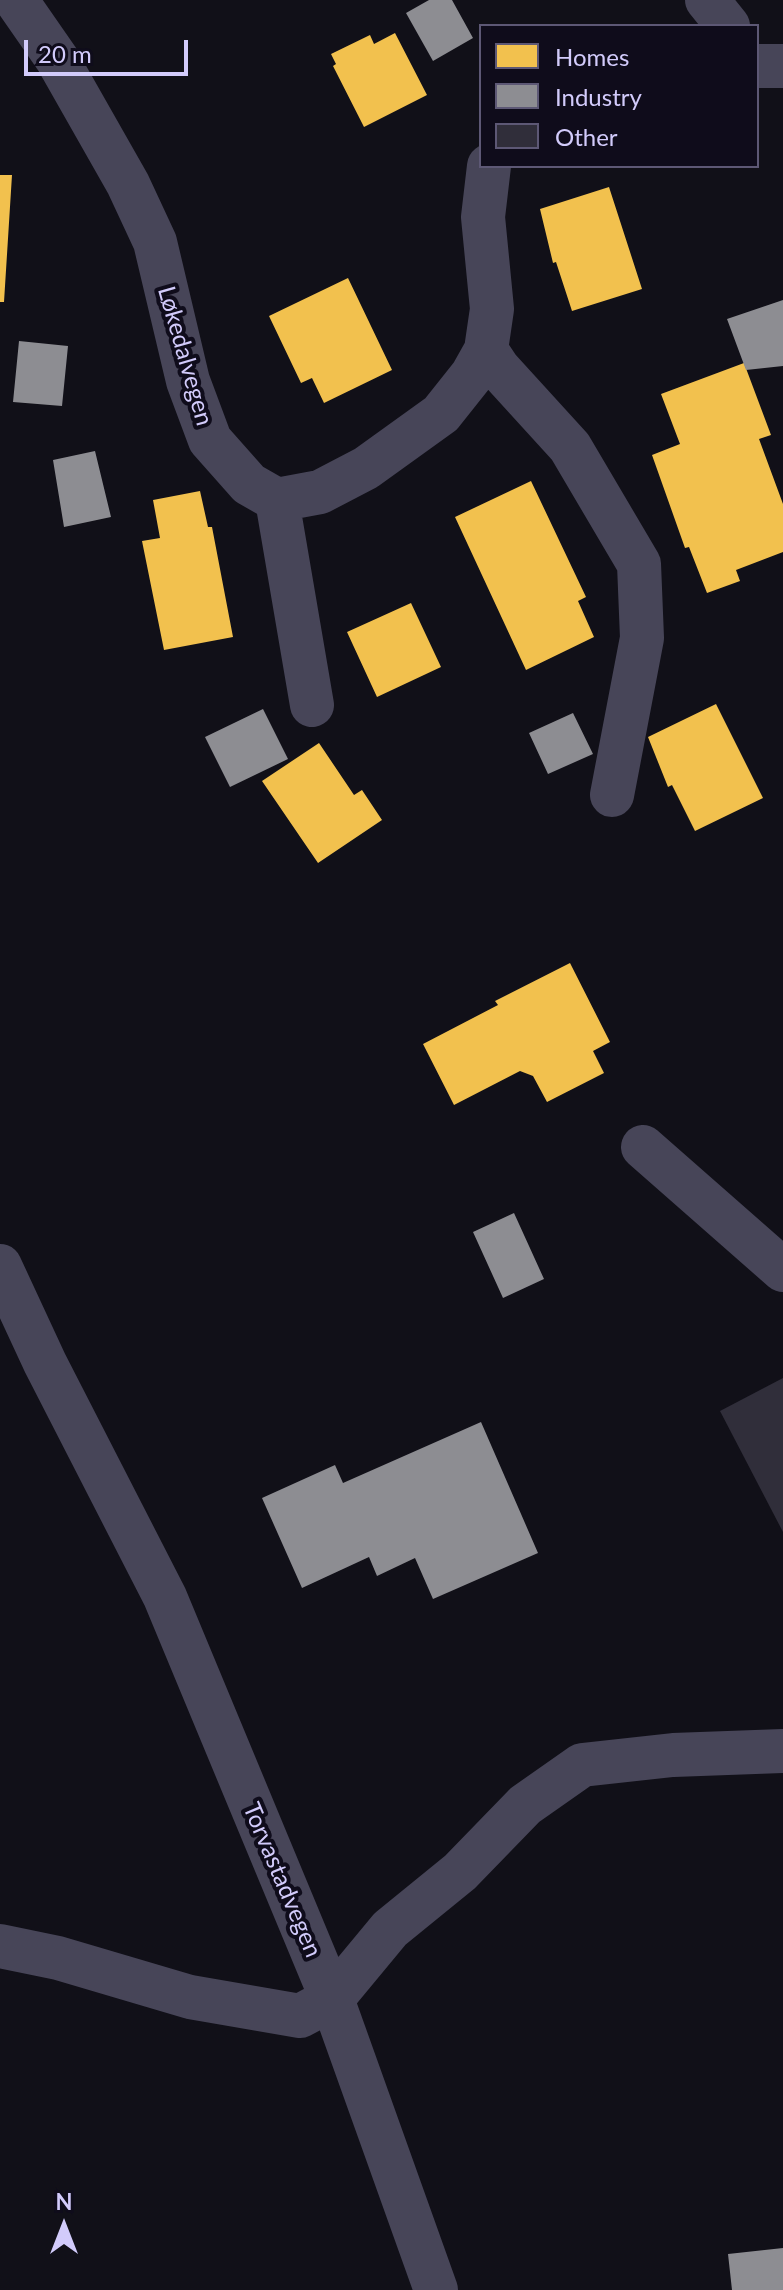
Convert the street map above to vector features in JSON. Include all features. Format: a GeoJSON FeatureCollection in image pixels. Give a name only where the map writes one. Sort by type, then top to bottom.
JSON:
{"type":"FeatureCollection","features":[{"type":"Feature","properties":{"kind":"lane","name":"Løkedalvegen"},"geometry":{"type":"LineString","coordinates":[[16,0],[57,59],[128,184],[155,242],[188,381],[210,440],[249,484],[277,500]]}},
{"type":"Feature","properties":{"kind":"lane"},"geometry":{"type":"LineString","coordinates":[[707,0],[726,24]]}},
{"type":"Feature","properties":{"kind":"lane"},"geometry":{"type":"LineString","coordinates":[[759,66],[783,66]]}},
{"type":"Feature","properties":{"kind":"lane"},"geometry":{"type":"LineString","coordinates":[[312,705],[277,500],[320,492],[378,459],[441,414],[486,350],[492,309],[483,217],[489,168]]}},
{"type":"Feature","properties":{"kind":"lane"},"geometry":{"type":"LineString","coordinates":[[486,350],[498,368],[570,447],[639,564],[642,638],[612,795]]}},
{"type":"Feature","properties":{"kind":"lane"},"geometry":{"type":"LineString","coordinates":[[643,1147],[783,1270]]}},
{"type":"Feature","properties":{"kind":"lane","name":"Torvastadvegen"},"geometry":{"type":"LineString","coordinates":[[0,1266],[45,1363],[165,1597],[332,1999],[390,1929],[460,1872],[525,1805],[582,1765],[673,1755],[783,1751]]}},
{"type":"Feature","properties":{"kind":"lane"},"geometry":{"type":"LineString","coordinates":[[0,1946],[58,1958],[190,1997],[300,2016],[332,1999],[436,2290]]}},
{"type":"Feature","properties":{"kind":"building: Homes"},"geometry":{"type":"Polygon","coordinates":[[[395,33],[427,95],[364,127],[333,66],[336,64],[331,54],[370,35],[374,44],[395,33]]]}},
{"type":"Feature","properties":{"kind":"building: Homes"},"geometry":{"type":"Polygon","coordinates":[[[0,175],[12,175],[4,302],[0,302],[0,175]]]}},
{"type":"Feature","properties":{"kind":"building: Homes"},"geometry":{"type":"Polygon","coordinates":[[[609,187],[642,289],[572,311],[556,262],[553,263],[540,209],[609,187]]]}},
{"type":"Feature","properties":{"kind":"building: Homes"},"geometry":{"type":"Polygon","coordinates":[[[348,278],[392,370],[324,403],[312,378],[301,383],[269,316],[348,278]]]}},
{"type":"Feature","properties":{"kind":"building: Homes"},"geometry":{"type":"Polygon","coordinates":[[[744,363],[771,435],[759,439],[783,504],[783,552],[736,570],[740,581],[707,593],[689,547],[685,548],[652,455],[680,444],[661,394],[744,363]]]}},
{"type":"Feature","properties":{"kind":"building: Homes"},"geometry":{"type":"Polygon","coordinates":[[[531,481],[586,597],[578,601],[594,637],[526,670],[455,517],[531,481]]]}},
{"type":"Feature","properties":{"kind":"building: Homes"},"geometry":{"type":"Polygon","coordinates":[[[200,491],[208,527],[212,527],[233,637],[164,650],[142,541],[160,538],[153,500],[200,491]]]}},
{"type":"Feature","properties":{"kind":"building: Homes"},"geometry":{"type":"Polygon","coordinates":[[[411,603],[441,667],[377,697],[347,632],[411,603]]]}},
{"type":"Feature","properties":{"kind":"building: Homes"},"geometry":{"type":"Polygon","coordinates":[[[716,704],[763,798],[695,831],[672,785],[668,787],[648,737],[716,704]]]}},
{"type":"Feature","properties":{"kind":"building: Homes"},"geometry":{"type":"Polygon","coordinates":[[[319,743],[354,795],[362,790],[382,820],[318,863],[262,781],[319,743]]]}},
{"type":"Feature","properties":{"kind":"building: Homes"},"geometry":{"type":"Polygon","coordinates":[[[570,963],[610,1042],[593,1051],[604,1073],[547,1102],[533,1076],[520,1071],[454,1105],[423,1044],[498,1005],[495,1001],[570,963]]]}},
{"type":"Feature","properties":{"kind":"building: Industry"},"geometry":{"type":"Polygon","coordinates":[[[429,0],[452,0],[473,38],[433,61],[406,13],[429,0]]]}},
{"type":"Feature","properties":{"kind":"building: Industry"},"geometry":{"type":"Polygon","coordinates":[[[783,300],[783,366],[746,370],[727,319],[783,300]]]}},
{"type":"Feature","properties":{"kind":"building: Industry"},"geometry":{"type":"Polygon","coordinates":[[[19,341],[68,346],[62,406],[13,402],[19,341]]]}},
{"type":"Feature","properties":{"kind":"building: Industry"},"geometry":{"type":"Polygon","coordinates":[[[95,451],[111,517],[64,527],[53,460],[95,451]]]}},
{"type":"Feature","properties":{"kind":"building: Industry"},"geometry":{"type":"Polygon","coordinates":[[[263,709],[288,759],[230,787],[205,737],[263,709]]]}},
{"type":"Feature","properties":{"kind":"building: Industry"},"geometry":{"type":"Polygon","coordinates":[[[573,713],[593,754],[548,774],[529,733],[573,713]]]}},
{"type":"Feature","properties":{"kind":"building: Industry"},"geometry":{"type":"Polygon","coordinates":[[[514,1213],[544,1279],[503,1298],[473,1232],[514,1213]]]}},
{"type":"Feature","properties":{"kind":"building: Industry"},"geometry":{"type":"Polygon","coordinates":[[[481,1422],[538,1553],[433,1599],[415,1558],[377,1576],[369,1557],[302,1588],[262,1498],[335,1465],[343,1483],[481,1422]]]}},
{"type":"Feature","properties":{"kind":"building: Industry"},"geometry":{"type":"Polygon","coordinates":[[[783,2248],[783,2290],[732,2290],[728,2254],[783,2248]]]}},
{"type":"Feature","properties":{"kind":"building: Other"},"geometry":{"type":"Polygon","coordinates":[[[783,1378],[783,1532],[720,1411],[783,1378]]]}}]}
